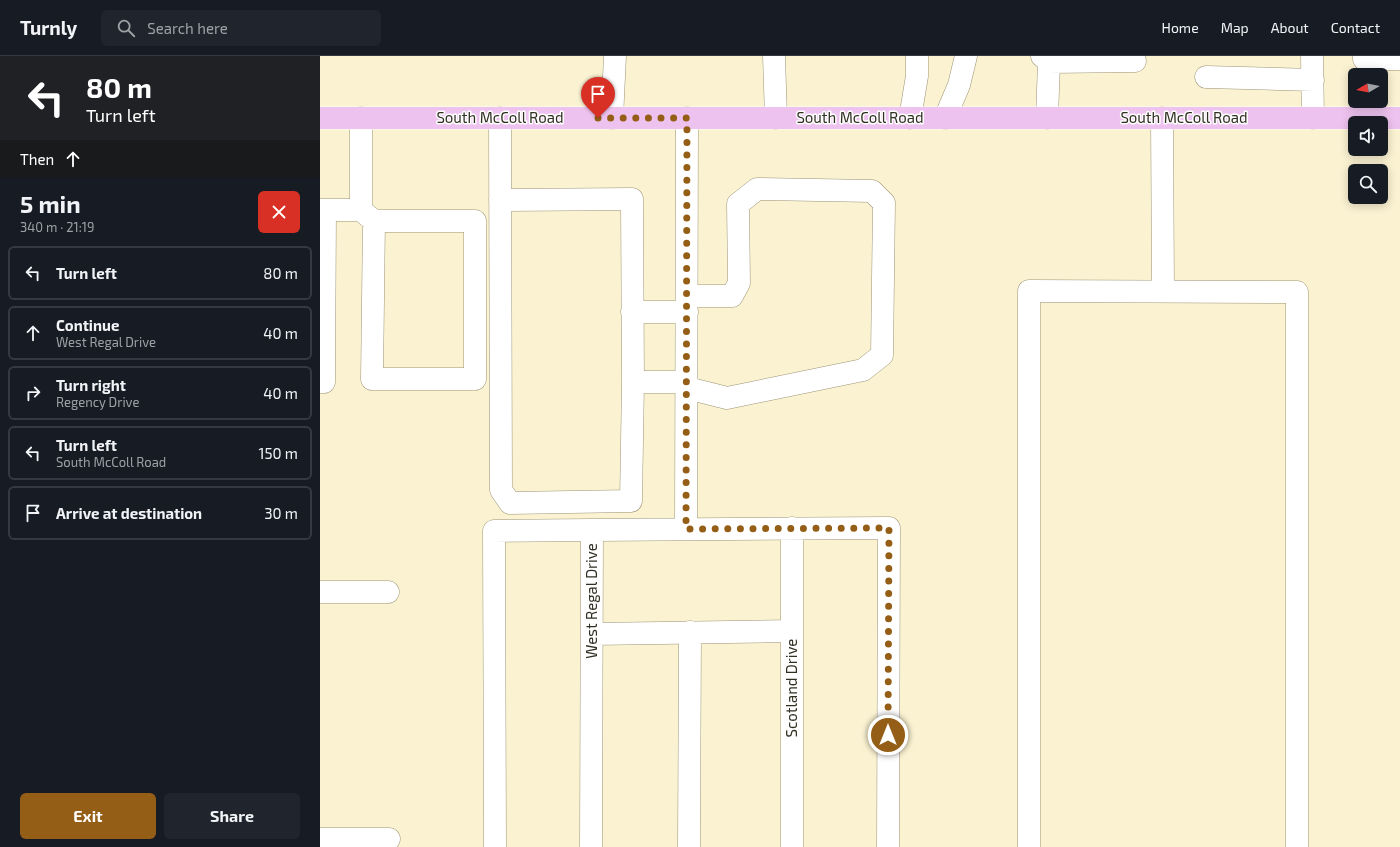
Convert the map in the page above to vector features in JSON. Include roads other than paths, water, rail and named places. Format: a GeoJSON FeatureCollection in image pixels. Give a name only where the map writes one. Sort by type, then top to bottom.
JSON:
{"type":"FeatureCollection","features":[{"type":"Feature","properties":{"kind":"main road","name":"South McColl Road"},"geometry":{"type":"LineString","coordinates":[[320,118],[1400,118]]}},
{"type":"Feature","properties":{"kind":"street"},"geometry":{"type":"LineString","coordinates":[[612,118],[615,56]]}},
{"type":"Feature","properties":{"kind":"street"},"geometry":{"type":"LineString","coordinates":[[774,56],[776,118]]}},
{"type":"Feature","properties":{"kind":"street"},"geometry":{"type":"LineString","coordinates":[[910,118],[917,76],[917,56]]}},
{"type":"Feature","properties":{"kind":"street"},"geometry":{"type":"LineString","coordinates":[[945,118],[958,84],[966,56]]}},
{"type":"Feature","properties":{"kind":"street"},"geometry":{"type":"LineString","coordinates":[[1312,56],[1312,118]]}},
{"type":"Feature","properties":{"kind":"street"},"geometry":{"type":"LineString","coordinates":[[1364,56],[1364,59],[1400,59]]}},
{"type":"Feature","properties":{"kind":"street"},"geometry":{"type":"LineString","coordinates":[[1047,118],[1045,59],[1135,61]]}},
{"type":"Feature","properties":{"kind":"street"},"geometry":{"type":"LineString","coordinates":[[1206,77],[1313,80]]}},
{"type":"Feature","properties":{"kind":"street"},"geometry":{"type":"LineString","coordinates":[[320,382],[324,382],[322,210],[367,215],[475,221],[475,379],[372,379],[367,215],[360,118]]}},
{"type":"Feature","properties":{"kind":"street"},"geometry":{"type":"LineString","coordinates":[[500,118],[500,200],[501,490],[510,504],[631,501],[633,382],[632,199],[500,200]]}},
{"type":"Feature","properties":{"kind":"street"},"geometry":{"type":"LineString","coordinates":[[686,529],[687,118]]}},
{"type":"Feature","properties":{"kind":"street"},"geometry":{"type":"LineString","coordinates":[[1162,118],[1163,291]]}},
{"type":"Feature","properties":{"kind":"street"},"geometry":{"type":"LineString","coordinates":[[632,312],[732,296],[739,284],[738,204],[757,189],[872,191],[884,203],[882,355],[863,370],[727,398],[687,385],[633,382]]}},
{"type":"Feature","properties":{"kind":"street"},"geometry":{"type":"LineString","coordinates":[[1029,847],[1029,291],[1297,292],[1297,847]]}},
{"type":"Feature","properties":{"kind":"street","name":"Scotland Drive"},"geometry":{"type":"LineString","coordinates":[[792,528],[792,847]]}},
{"type":"Feature","properties":{"kind":"street","name":"West Regal Drive"},"geometry":{"type":"LineString","coordinates":[[591,847],[592,530],[889,528],[888,847]]}},
{"type":"Feature","properties":{"kind":"street"},"geometry":{"type":"LineString","coordinates":[[495,847],[494,531],[592,530]]}},
{"type":"Feature","properties":{"kind":"street"},"geometry":{"type":"LineString","coordinates":[[320,592],[388,592]]}},
{"type":"Feature","properties":{"kind":"street"},"geometry":{"type":"LineString","coordinates":[[592,634],[792,631]]}},
{"type":"Feature","properties":{"kind":"street"},"geometry":{"type":"LineString","coordinates":[[689,847],[690,632]]}},
{"type":"Feature","properties":{"kind":"street"},"geometry":{"type":"LineString","coordinates":[[320,839],[389,839]]}}]}
